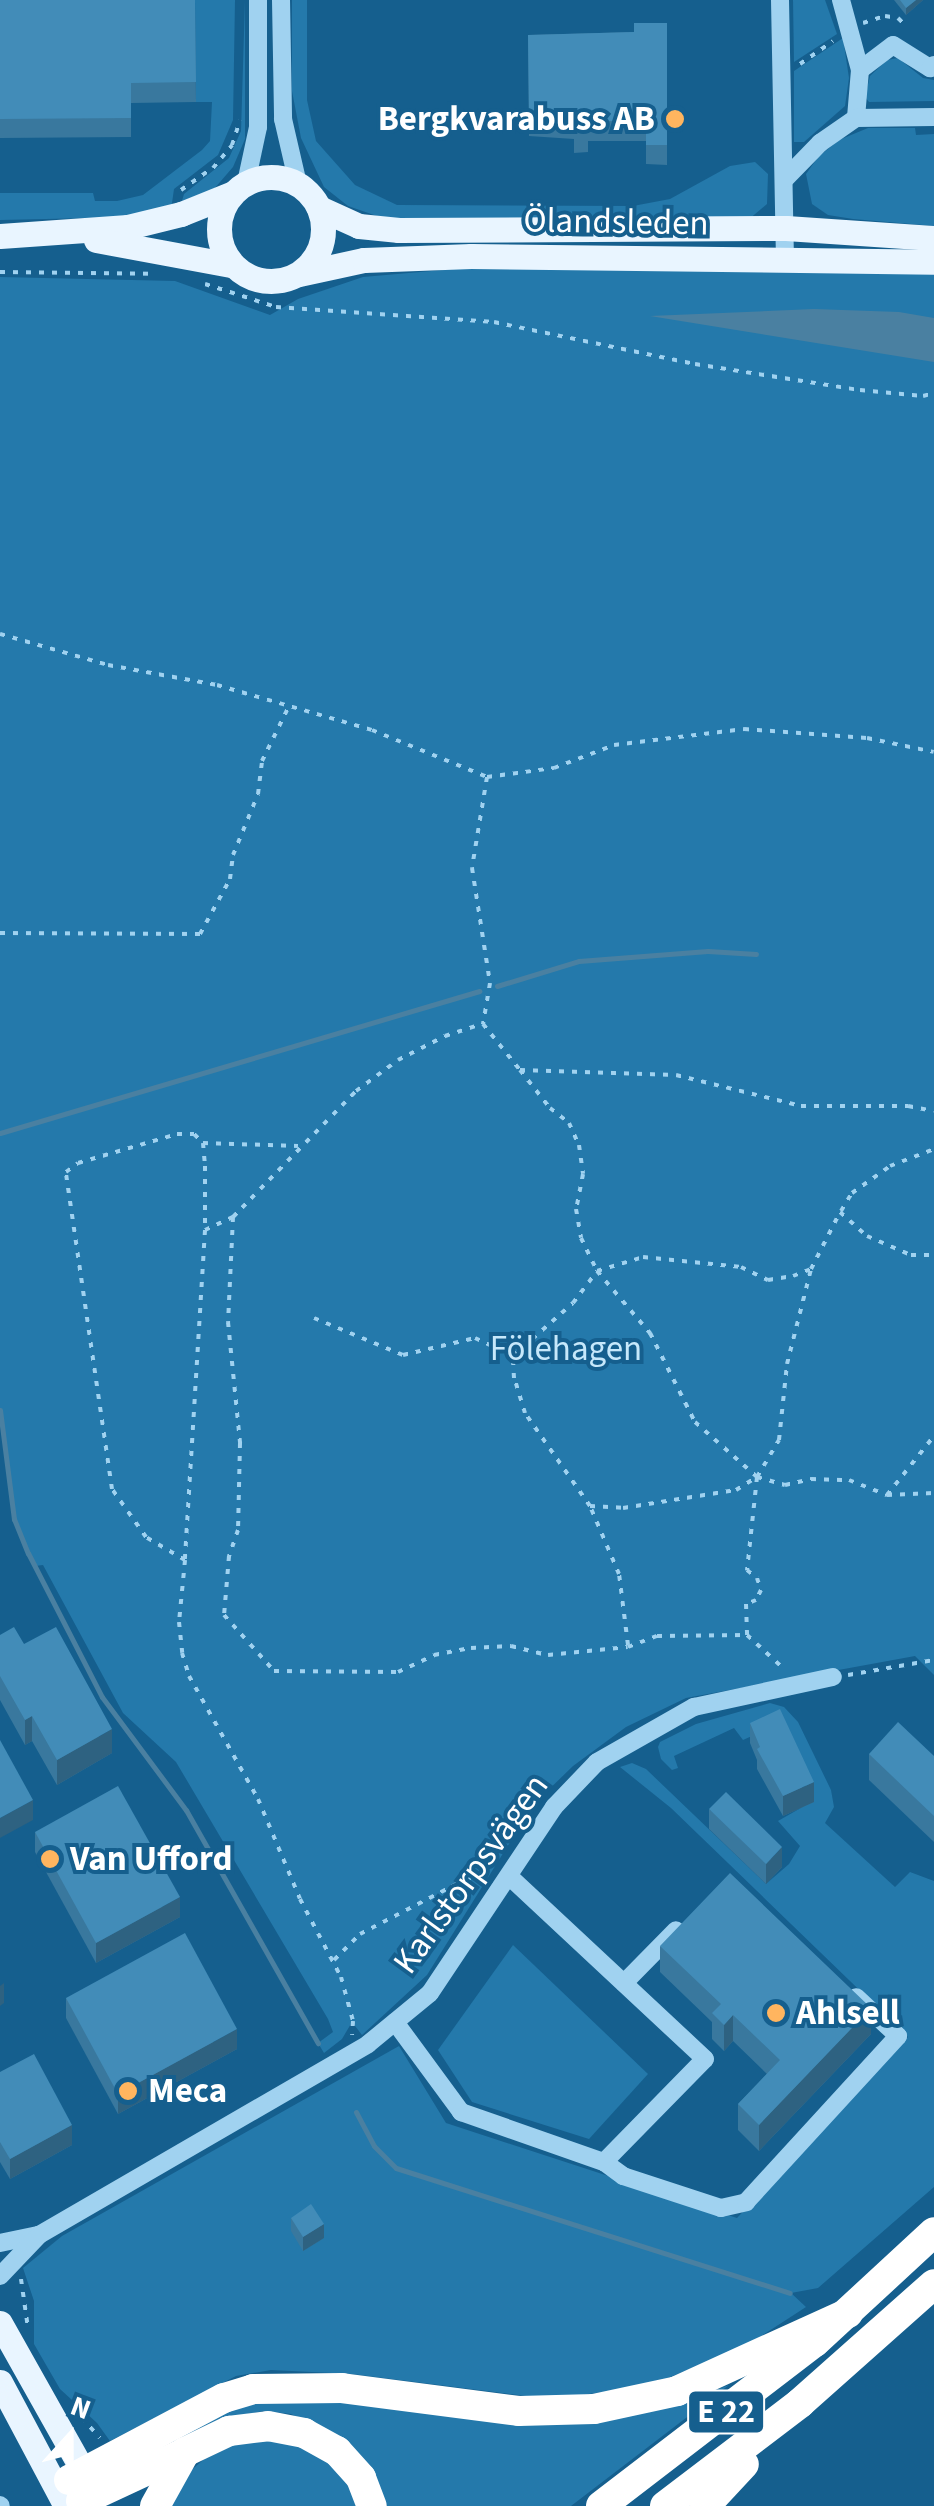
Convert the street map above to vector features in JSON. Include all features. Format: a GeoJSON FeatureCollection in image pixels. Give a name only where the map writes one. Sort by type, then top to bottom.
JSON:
{"type":"FeatureCollection","features":[{"type":"Feature","properties":{"kind":"highway","name":"E 22"},"geometry":{"type":"LineString","coordinates":[[601,2506],[848,2313],[934,2232]]}},
{"type":"Feature","properties":{"kind":"highway","name":"E 22"},"geometry":{"type":"LineString","coordinates":[[664,2506],[800,2403],[934,2284]]}},
{"type":"Feature","properties":{"kind":"highway"},"geometry":{"type":"LineString","coordinates":[[83,2495],[112,2456],[224,2398],[286,2385],[519,2411],[557,2412],[633,2402],[722,2373],[848,2313]]}},
{"type":"Feature","properties":{"kind":"highway"},"geometry":{"type":"LineString","coordinates":[[705,2506],[800,2403]]}},
{"type":"Feature","properties":{"kind":"highway"},"geometry":{"type":"LineString","coordinates":[[83,2495],[229,2431],[268,2426],[304,2433],[351,2464],[372,2506]]}},
{"type":"Feature","properties":{"kind":"highway"},"geometry":{"type":"LineString","coordinates":[[155,2506],[185,2452]]}},
{"type":"Feature","properties":{"kind":"main road","name":"Ölandsleden"},"geometry":{"type":"LineString","coordinates":[[0,236],[128,227],[181,214],[238,188],[278,177],[298,184],[319,208],[359,226],[400,230],[786,228],[934,238]]}},
{"type":"Feature","properties":{"kind":"main road"},"geometry":{"type":"LineString","coordinates":[[226,257],[218,231],[222,208],[238,188]]}},
{"type":"Feature","properties":{"kind":"main road"},"geometry":{"type":"LineString","coordinates":[[299,274],[318,252],[323,237],[319,208]]}},
{"type":"Feature","properties":{"kind":"main road","name":"Ölandsleden"},"geometry":{"type":"LineString","coordinates":[[56,235],[125,243],[183,239],[226,257],[263,282],[364,260],[471,256],[934,262]]}},
{"type":"Feature","properties":{"kind":"main road"},"geometry":{"type":"LineString","coordinates":[[0,2324],[83,2495]]}},
{"type":"Feature","properties":{"kind":"main road"},"geometry":{"type":"LineString","coordinates":[[4,2389],[83,2495]]}},
{"type":"Feature","properties":{"kind":"street"},"geometry":{"type":"LineString","coordinates":[[238,188],[258,127],[258,0]]}},
{"type":"Feature","properties":{"kind":"street"},"geometry":{"type":"LineString","coordinates":[[280,0],[283,118],[298,184]]}},
{"type":"Feature","properties":{"kind":"street"},"geometry":{"type":"LineString","coordinates":[[780,0],[785,259]]}},
{"type":"Feature","properties":{"kind":"street"},"geometry":{"type":"LineString","coordinates":[[841,0],[860,70],[856,118]]}},
{"type":"Feature","properties":{"kind":"street"},"geometry":{"type":"LineString","coordinates":[[860,70],[893,45],[930,68],[934,65]]}},
{"type":"Feature","properties":{"kind":"street"},"geometry":{"type":"LineString","coordinates":[[786,178],[820,144],[856,118],[934,117]]}},
{"type":"Feature","properties":{"kind":"street","name":"Karlstorpsvägen"},"geometry":{"type":"LineString","coordinates":[[7,2270],[40,2235],[350,2054],[430,1993],[554,1807],[597,1762],[694,1707],[834,1677]]}},
{"type":"Feature","properties":{"kind":"street"},"geometry":{"type":"LineString","coordinates":[[510,1876],[705,2060],[604,2162]]}},
{"type":"Feature","properties":{"kind":"street"},"geometry":{"type":"LineString","coordinates":[[624,1983],[690,1916]]}},
{"type":"Feature","properties":{"kind":"street"},"geometry":{"type":"LineString","coordinates":[[395,2022],[461,2112],[604,2162],[623,2176],[721,2208],[746,2202],[898,2036],[842,1983]]}},
{"type":"Feature","properties":{"kind":"street","name":"Karlstorpsvägen"},"geometry":{"type":"LineString","coordinates":[[0,2244],[40,2235]]}},
{"type":"Feature","properties":{"kind":"path"},"geometry":{"type":"LineString","coordinates":[[181,214],[176,205],[178,193],[213,168],[232,145],[240,117]]}},
{"type":"Feature","properties":{"kind":"path"},"geometry":{"type":"LineString","coordinates":[[0,272],[162,274]]}},
{"type":"Feature","properties":{"kind":"path"},"geometry":{"type":"LineString","coordinates":[[198,280],[276,306],[494,322],[695,364],[860,390],[923,396],[934,393]]}},
{"type":"Feature","properties":{"kind":"path"},"geometry":{"type":"LineString","coordinates":[[0,634],[83,659],[217,685],[372,730],[487,777],[554,768],[614,745],[744,729],[867,738],[934,752]]}},
{"type":"Feature","properties":{"kind":"path"},"geometry":{"type":"LineString","coordinates":[[0,933],[200,934],[230,879],[233,855],[258,794],[262,761],[288,706]]}},
{"type":"Feature","properties":{"kind":"path"},"geometry":{"type":"LineString","coordinates":[[487,777],[472,868],[490,983],[484,1024],[550,1108],[570,1122],[579,1145],[583,1174],[576,1208],[581,1238],[597,1271],[650,1333],[695,1422],[757,1477],[785,1486],[810,1479],[849,1480],[887,1495],[934,1493]]}},
{"type":"Feature","properties":{"kind":"path"},"geometry":{"type":"LineString","coordinates":[[205,1230],[233,1217],[356,1090],[398,1060],[445,1036],[484,1024]]}},
{"type":"Feature","properties":{"kind":"path"},"geometry":{"type":"LineString","coordinates":[[520,1070],[676,1075],[801,1106],[908,1106],[934,1110]]}},
{"type":"Feature","properties":{"kind":"path"},"geometry":{"type":"LineString","coordinates":[[184,1560],[146,1537],[112,1489],[66,1172],[78,1163],[177,1134],[194,1134],[203,1143],[298,1146]]}},
{"type":"Feature","properties":{"kind":"path"},"geometry":{"type":"LineString","coordinates":[[203,1143],[205,1230],[179,1622],[189,1676],[258,1799],[300,1900],[334,1960],[353,2021],[350,2054]]}},
{"type":"Feature","properties":{"kind":"path"},"geometry":{"type":"LineString","coordinates":[[747,1635],[746,1604],[756,1600],[761,1590],[757,1578],[747,1570],[757,1477],[779,1440],[788,1364],[811,1269],[852,1193],[890,1166],[934,1149]]}},
{"type":"Feature","properties":{"kind":"path"},"geometry":{"type":"LineString","coordinates":[[840,1212],[867,1236],[911,1255],[934,1255]]}},
{"type":"Feature","properties":{"kind":"path"},"geometry":{"type":"LineString","coordinates":[[233,1217],[228,1322],[240,1443],[238,1530],[224,1589],[224,1615],[240,1638],[274,1671],[398,1672],[434,1655],[470,1648],[511,1646],[548,1655],[628,1646],[657,1636],[747,1635],[776,1659],[789,1685]]}},
{"type":"Feature","properties":{"kind":"path"},"geometry":{"type":"LineString","coordinates":[[513,1356],[572,1303],[597,1271],[643,1257],[741,1267],[768,1280],[811,1269]]}},
{"type":"Feature","properties":{"kind":"path"},"geometry":{"type":"LineString","coordinates":[[314,1318],[403,1355],[475,1338],[513,1356]]}},
{"type":"Feature","properties":{"kind":"path"},"geometry":{"type":"LineString","coordinates":[[513,1356],[514,1378],[526,1413],[590,1506],[619,1574],[628,1646]]}},
{"type":"Feature","properties":{"kind":"path"},"geometry":{"type":"LineString","coordinates":[[887,1495],[934,1436]]}},
{"type":"Feature","properties":{"kind":"path"},"geometry":{"type":"LineString","coordinates":[[590,1506],[623,1508],[736,1490],[757,1477]]}},
{"type":"Feature","properties":{"kind":"path"},"geometry":{"type":"LineString","coordinates":[[834,1677],[934,1660]]}},
{"type":"Feature","properties":{"kind":"path"},"geometry":{"type":"LineString","coordinates":[[334,1960],[360,1934],[466,1878],[484,1872],[510,1876]]}},
{"type":"Feature","properties":{"kind":"path"},"geometry":{"type":"LineString","coordinates":[[7,2270],[24,2284],[28,2332]]}},
{"type":"Feature","properties":{"kind":"path"},"geometry":{"type":"LineString","coordinates":[[65,2401],[97,2432],[112,2456]]}},
{"type":"Feature","properties":{"kind":"green space"},"geometry":{"type":"Polygon","coordinates":[[[195,0],[235,0],[233,120],[218,155],[174,189],[171,210],[137,217],[0,220],[0,193],[93,193],[95,201],[143,195],[210,141],[212,102],[196,102],[195,0]]]}},
{"type":"Feature","properties":{"kind":"green space"},"geometry":{"type":"Polygon","coordinates":[[[245,0],[245,139],[233,167],[214,189],[182,201],[184,194],[229,158],[241,131],[245,0]]]}},
{"type":"Feature","properties":{"kind":"green space"},"geometry":{"type":"Polygon","coordinates":[[[292,0],[307,0],[307,100],[316,141],[355,185],[397,205],[633,206],[670,199],[730,166],[755,162],[768,174],[767,204],[748,220],[408,220],[377,216],[348,206],[324,187],[301,138],[292,91],[292,0]]]}},
{"type":"Feature","properties":{"kind":"green space"},"geometry":{"type":"Polygon","coordinates":[[[793,0],[825,0],[837,34],[794,62],[793,0]]]}},
{"type":"Feature","properties":{"kind":"green space"},"geometry":{"type":"Polygon","coordinates":[[[843,38],[849,78],[845,106],[804,142],[794,142],[794,71],[843,38]]]}},
{"type":"Feature","properties":{"kind":"green space"},"geometry":{"type":"Polygon","coordinates":[[[898,58],[923,78],[934,80],[934,101],[869,102],[865,97],[870,76],[887,60],[898,58]]]}},
{"type":"Feature","properties":{"kind":"green space"},"geometry":{"type":"Polygon","coordinates":[[[868,128],[915,128],[916,135],[934,134],[934,226],[828,215],[812,204],[806,174],[818,157],[839,140],[868,128]]]}},
{"type":"Feature","properties":{"kind":"green space","name":"Fölehagen"},"geometry":{"type":"Polygon","coordinates":[[[466,268],[934,274],[934,1675],[915,1656],[686,1698],[626,1727],[573,1766],[534,1804],[427,1975],[362,2035],[352,2022],[342,2039],[324,2053],[318,2043],[333,2032],[328,2019],[176,1762],[123,1713],[43,1565],[35,1566],[14,1519],[0,1410],[0,277],[175,281],[270,315],[298,299],[363,277],[466,268]]]}},
{"type":"Feature","properties":{"kind":"green space"},"geometry":{"type":"Polygon","coordinates":[[[770,1703],[784,1707],[798,1722],[831,1790],[834,1807],[825,1823],[895,1887],[910,1872],[934,1881],[934,2187],[818,2288],[791,2293],[806,2307],[749,2344],[649,2386],[550,2399],[352,2374],[271,2370],[236,2376],[110,2441],[97,2423],[60,2389],[34,2344],[34,2301],[23,2268],[62,2236],[399,2046],[446,2123],[737,2218],[908,2037],[671,1808],[620,1767],[632,1763],[646,1769],[766,1884],[789,1864],[800,1846],[778,1821],[813,1801],[778,1724],[743,1740],[734,1728],[674,1756],[678,1768],[672,1770],[661,1759],[658,1747],[660,1742],[696,1724],[770,1703]]]}},
{"type":"Feature","properties":{"kind":"green space"},"geometry":{"type":"Polygon","coordinates":[[[513,1945],[648,2074],[589,2139],[472,2102],[438,2050],[513,1945]]]}},
{"type":"Feature","properties":{"kind":"green space"},"geometry":{"type":"Polygon","coordinates":[[[729,2385],[571,2506],[387,2506],[376,2477],[343,2438],[291,2414],[264,2411],[235,2416],[125,2472],[225,2409],[285,2397],[581,2423],[674,2406],[729,2385]]]}},
{"type":"Feature","properties":{"kind":"green space"},"geometry":{"type":"Polygon","coordinates":[[[281,2440],[317,2453],[344,2477],[358,2506],[168,2506],[187,2474],[203,2460],[240,2442],[281,2440]]]}},
{"type":"Feature","properties":{"kind":"shaded area"},"geometry":{"type":"Polygon","coordinates":[[[814,309],[899,312],[934,318],[934,362],[650,316],[814,309]]]}},
{"type":"Feature","properties":{"kind":"building"},"geometry":{"type":"Polygon","coordinates":[[[0,0],[195,0],[196,82],[131,83],[131,118],[0,119],[0,0]]]}},
{"type":"Feature","properties":{"kind":"building"},"geometry":{"type":"Polygon","coordinates":[[[900,0],[916,0],[906,8],[900,0]]]}},
{"type":"Feature","properties":{"kind":"building"},"geometry":{"type":"Polygon","coordinates":[[[634,23],[667,23],[667,145],[646,145],[646,121],[588,121],[588,132],[574,133],[574,119],[529,116],[528,35],[634,32],[634,23]]]}},
{"type":"Feature","properties":{"kind":"building"},"geometry":{"type":"Polygon","coordinates":[[[14,1627],[24,1644],[56,1627],[112,1729],[57,1760],[32,1716],[25,1720],[0,1676],[0,1635],[14,1627]]]}},
{"type":"Feature","properties":{"kind":"building"},"geometry":{"type":"Polygon","coordinates":[[[780,1709],[814,1782],[783,1796],[757,1749],[760,1747],[750,1723],[780,1709]]]}},
{"type":"Feature","properties":{"kind":"building"},"geometry":{"type":"Polygon","coordinates":[[[898,1722],[934,1756],[934,1816],[869,1754],[898,1722]]]}},
{"type":"Feature","properties":{"kind":"building"},"geometry":{"type":"Polygon","coordinates":[[[0,1740],[33,1800],[0,1818],[0,1740]]]}},
{"type":"Feature","properties":{"kind":"building"},"geometry":{"type":"Polygon","coordinates":[[[118,1786],[180,1897],[96,1943],[35,1832],[118,1786]]]}},
{"type":"Feature","properties":{"kind":"building"},"geometry":{"type":"Polygon","coordinates":[[[726,1792],[782,1847],[766,1864],[709,1809],[726,1792]]]}},
{"type":"Feature","properties":{"kind":"building","name":"Ahlsell"},"geometry":{"type":"Polygon","coordinates":[[[730,1873],[871,2008],[759,2125],[738,2104],[780,2060],[733,2015],[724,2025],[712,2013],[721,2004],[660,1946],[730,1873]]]}},
{"type":"Feature","properties":{"kind":"building"},"geometry":{"type":"Polygon","coordinates":[[[185,1933],[237,2029],[118,2094],[66,1998],[185,1933]]]}},
{"type":"Feature","properties":{"kind":"building"},"geometry":{"type":"Polygon","coordinates":[[[34,2054],[72,2125],[10,2159],[0,2142],[0,2072],[34,2054]]]}},
{"type":"Feature","properties":{"kind":"building"},"geometry":{"type":"Polygon","coordinates":[[[311,2204],[324,2224],[303,2237],[291,2218],[311,2204]]]}},
{"type":"Feature","properties":{"kind":"waterway"},"geometry":{"type":"LineString","coordinates":[[497,986],[579,961],[708,951],[756,954]]}},
{"type":"Feature","properties":{"kind":"waterway"},"geometry":{"type":"LineString","coordinates":[[0,1133],[479,991]]}},
{"type":"Feature","properties":{"kind":"waterway"},"geometry":{"type":"LineString","coordinates":[[0,1410],[14,1519],[28,1553],[102,1697],[186,1810],[318,2043]]}},
{"type":"Feature","properties":{"kind":"waterway"},"geometry":{"type":"LineString","coordinates":[[356,2112],[374,2146],[396,2168],[790,2293]]}},
{"type":"Feature","properties":{"kind":"place","name":"Bergkvarabuss AB"},"geometry":{"type":"Point","coordinates":[675,119]}},
{"type":"Feature","properties":{"kind":"place","name":"Van Ufford"},"geometry":{"type":"Point","coordinates":[50,1859]}},
{"type":"Feature","properties":{"kind":"place","name":"Ahlsell"},"geometry":{"type":"Point","coordinates":[776,2013]}},
{"type":"Feature","properties":{"kind":"place","name":"Meca"},"geometry":{"type":"Point","coordinates":[128,2091]}}]}
